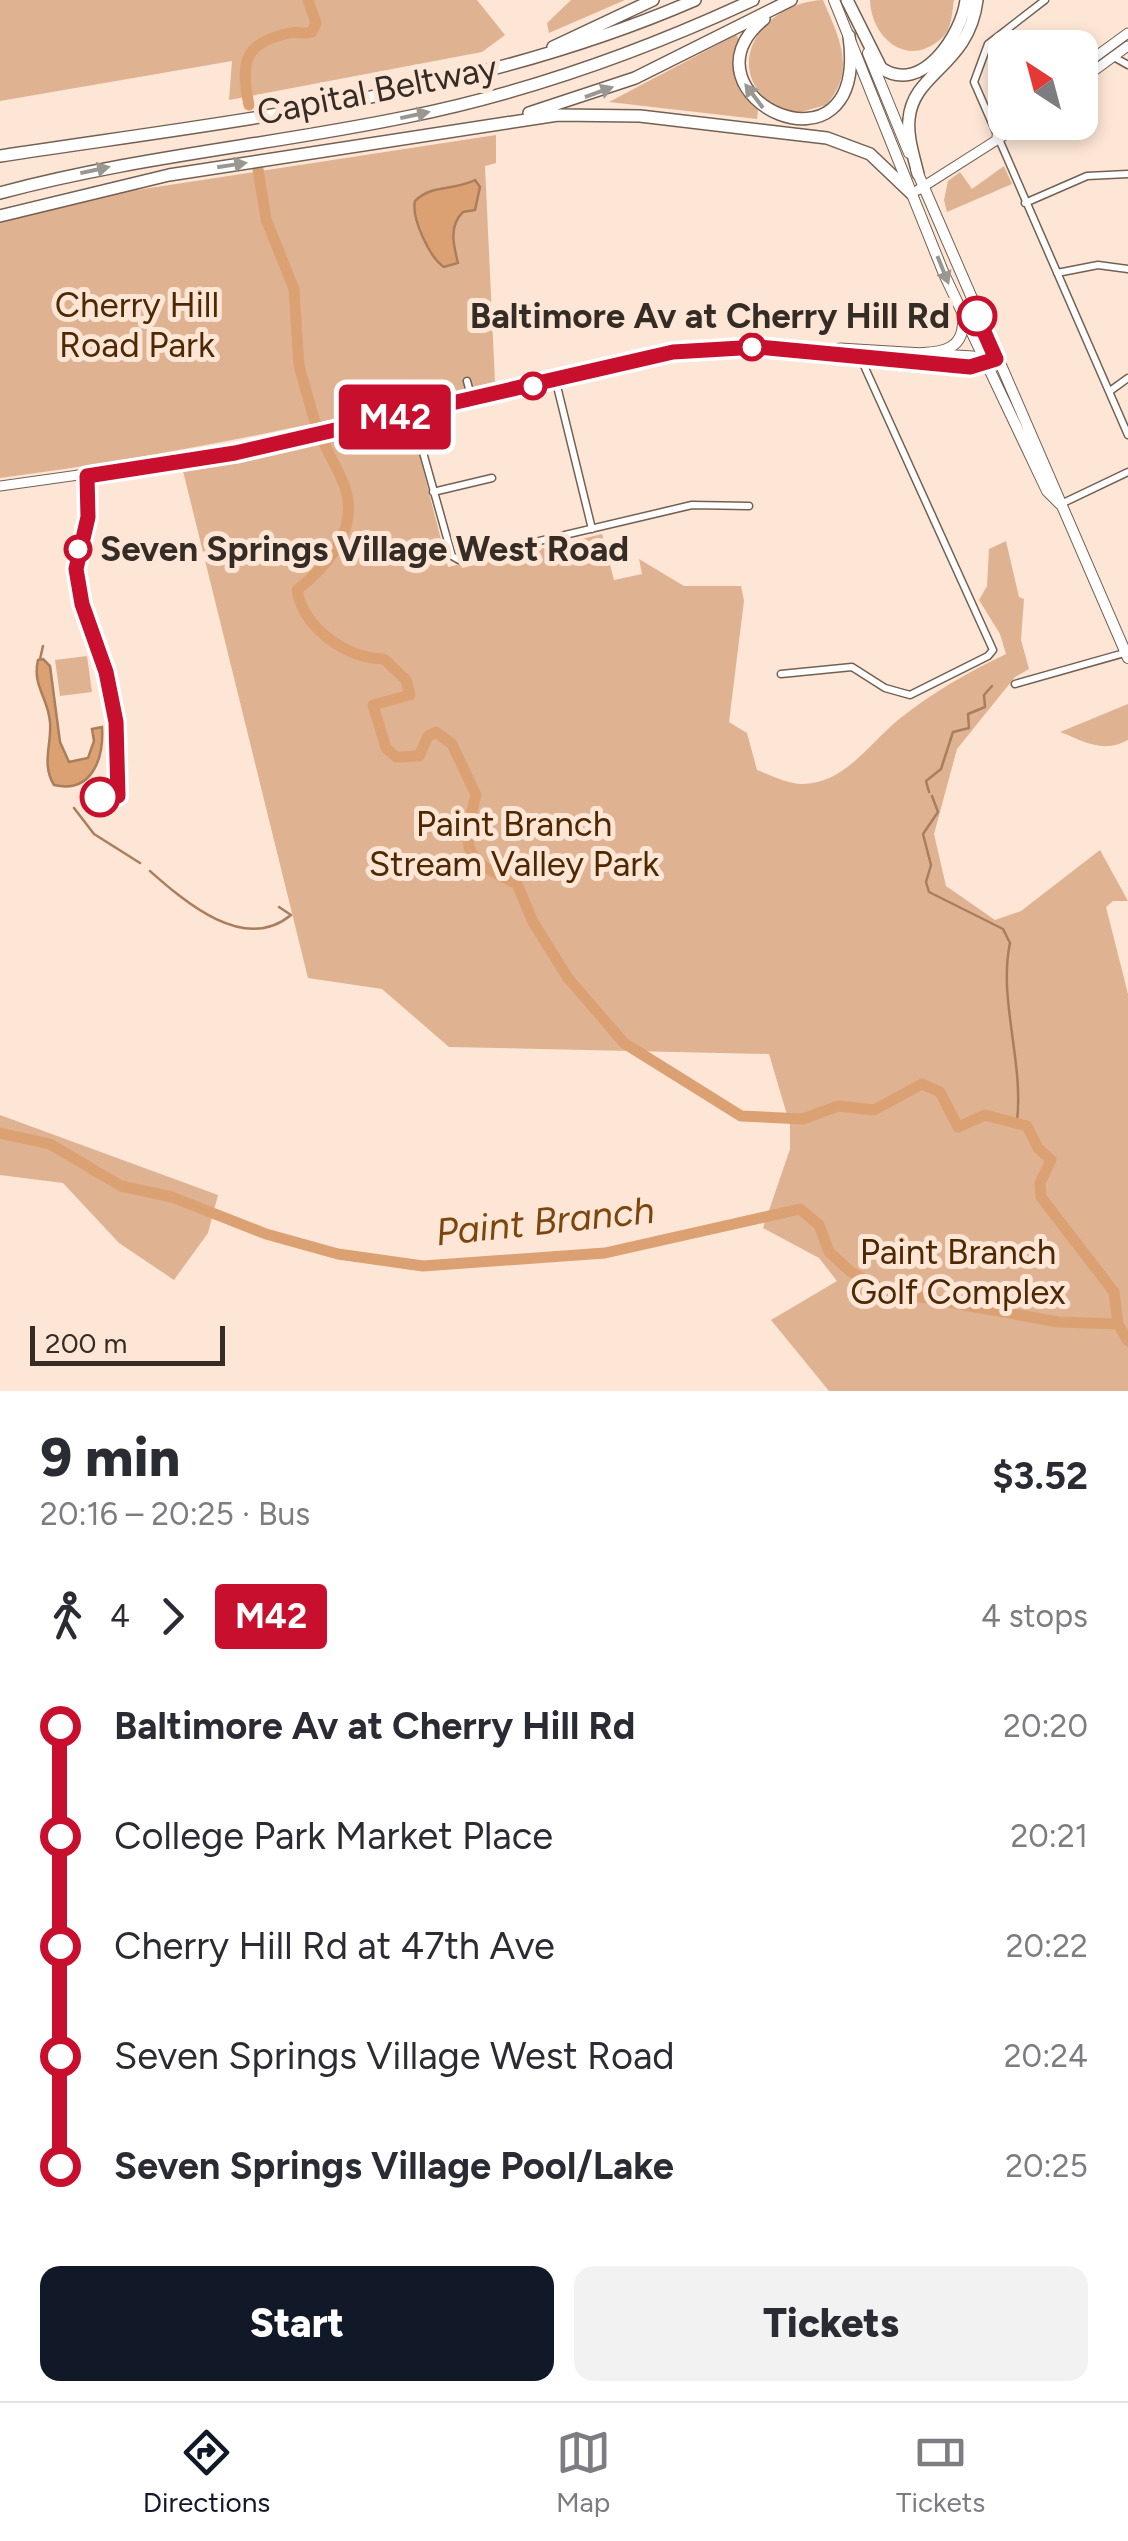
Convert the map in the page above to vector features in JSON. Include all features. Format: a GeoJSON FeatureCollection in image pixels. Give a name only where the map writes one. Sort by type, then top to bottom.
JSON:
{"type":"FeatureCollection","features":[{"type":"Feature","properties":{"kind":"highway"},"geometry":{"type":"LineString","coordinates":[[498,69],[653,0]]}},
{"type":"Feature","properties":{"kind":"highway","name":"Capital Beltway"},"geometry":{"type":"LineString","coordinates":[[0,156],[338,105],[498,69],[589,42],[695,0]]}},
{"type":"Feature","properties":{"kind":"highway","name":"Capital Beltway"},"geometry":{"type":"LineString","coordinates":[[0,193],[92,170],[467,104],[611,59],[752,0]]}},
{"type":"Feature","properties":{"kind":"highway"},"geometry":{"type":"LineString","coordinates":[[792,0],[759,24],[743,51],[745,85],[767,112],[788,120],[809,119],[838,102],[850,77],[849,36]]}},
{"type":"Feature","properties":{"kind":"highway"},"geometry":{"type":"LineString","coordinates":[[471,127],[620,84],[792,0]]}},
{"type":"Feature","properties":{"kind":"highway"},"geometry":{"type":"LineString","coordinates":[[846,0],[881,68],[901,74],[921,68],[947,48],[959,30],[966,0]]}},
{"type":"Feature","properties":{"kind":"highway"},"geometry":{"type":"LineString","coordinates":[[918,174],[909,131],[913,102],[963,46],[977,0]]}},
{"type":"Feature","properties":{"kind":"highway"},"geometry":{"type":"LineString","coordinates":[[0,216],[154,178],[558,116],[613,115],[806,134],[842,142],[870,154],[918,190]]}},
{"type":"Feature","properties":{"kind":"main road"},"geometry":{"type":"LineString","coordinates":[[834,0],[1047,491],[1060,505],[1127,654]]}},
{"type":"Feature","properties":{"kind":"main road"},"geometry":{"type":"LineString","coordinates":[[846,0],[918,174],[918,190],[963,318],[990,361]]}},
{"type":"Feature","properties":{"kind":"main road"},"geometry":{"type":"LineString","coordinates":[[1098,64],[1128,33]]}},
{"type":"Feature","properties":{"kind":"main road"},"geometry":{"type":"LineString","coordinates":[[1098,59],[1128,46]]}},
{"type":"Feature","properties":{"kind":"main road"},"geometry":{"type":"LineString","coordinates":[[918,190],[993,140]]}},
{"type":"Feature","properties":{"kind":"main road"},"geometry":{"type":"LineString","coordinates":[[923,353],[951,348],[962,336],[963,318]]}},
{"type":"Feature","properties":{"kind":"main road"},"geometry":{"type":"LineString","coordinates":[[0,486],[235,453],[673,352],[748,347],[970,367],[990,361]]}},
{"type":"Feature","properties":{"kind":"main road"},"geometry":{"type":"LineString","coordinates":[[832,352],[840,348],[972,356],[990,361]]}},
{"type":"Feature","properties":{"kind":"street"},"geometry":{"type":"LineString","coordinates":[[1006,30],[1046,0]]}},
{"type":"Feature","properties":{"kind":"street"},"geometry":{"type":"LineString","coordinates":[[988,44],[974,75],[988,113]]}},
{"type":"Feature","properties":{"kind":"street"},"geometry":{"type":"LineString","coordinates":[[1109,54],[1128,65]]}},
{"type":"Feature","properties":{"kind":"street"},"geometry":{"type":"LineString","coordinates":[[998,140],[1128,435]]}},
{"type":"Feature","properties":{"kind":"street"},"geometry":{"type":"LineString","coordinates":[[1025,203],[1079,178],[1128,174]]}},
{"type":"Feature","properties":{"kind":"street"},"geometry":{"type":"LineString","coordinates":[[1057,272],[1098,265],[1128,269]]}},
{"type":"Feature","properties":{"kind":"street"},"geometry":{"type":"LineString","coordinates":[[781,674],[852,667],[886,688],[910,694],[993,650],[862,359]]}},
{"type":"Feature","properties":{"kind":"street"},"geometry":{"type":"LineString","coordinates":[[1110,391],[1128,378]]}},
{"type":"Feature","properties":{"kind":"street"},"geometry":{"type":"LineString","coordinates":[[467,381],[472,401]]}},
{"type":"Feature","properties":{"kind":"street"},"geometry":{"type":"LineString","coordinates":[[556,382],[592,529]]}},
{"type":"Feature","properties":{"kind":"street"},"geometry":{"type":"LineString","coordinates":[[412,413],[452,556],[459,560],[692,505],[749,506]]}},
{"type":"Feature","properties":{"kind":"street"},"geometry":{"type":"LineString","coordinates":[[1060,505],[1128,472]]}},
{"type":"Feature","properties":{"kind":"street"},"geometry":{"type":"LineString","coordinates":[[433,492],[492,478]]}},
{"type":"Feature","properties":{"kind":"street"},"geometry":{"type":"LineString","coordinates":[[1015,684],[1127,654]]}},
{"type":"Feature","properties":{"kind":"green space"},"geometry":{"type":"Polygon","coordinates":[[[0,0],[477,0],[505,35],[482,52],[229,100],[232,61],[0,101],[0,0]]]}},
{"type":"Feature","properties":{"kind":"green space"},"geometry":{"type":"Polygon","coordinates":[[[571,0],[625,0],[549,33],[547,23],[571,0]]]}},
{"type":"Feature","properties":{"kind":"green space"},"geometry":{"type":"Polygon","coordinates":[[[823,0],[842,54],[841,79],[826,105],[790,115],[767,100],[753,82],[749,64],[752,45],[779,14],[799,4],[823,0]]]}},
{"type":"Feature","properties":{"kind":"green space"},"geometry":{"type":"Polygon","coordinates":[[[870,0],[954,0],[945,34],[929,47],[916,51],[904,50],[884,37],[872,14],[870,0]]]}},
{"type":"Feature","properties":{"kind":"green space"},"geometry":{"type":"Polygon","coordinates":[[[736,35],[740,41],[737,78],[744,95],[758,110],[757,119],[609,102],[736,35]]]}},
{"type":"Feature","properties":{"kind":"green space","name":"Cherry Hill Road Park"},"geometry":{"type":"Polygon","coordinates":[[[496,135],[496,163],[485,166],[495,382],[249,437],[0,478],[0,223],[97,196],[496,135]]]}},
{"type":"Feature","properties":{"kind":"green space"},"geometry":{"type":"Polygon","coordinates":[[[1004,166],[1012,184],[947,212],[944,200],[948,181],[960,172],[972,189],[1004,166]]]}},
{"type":"Feature","properties":{"kind":"green space"},"geometry":{"type":"Polygon","coordinates":[[[411,422],[448,567],[461,564],[462,568],[602,534],[614,580],[642,574],[639,559],[684,586],[741,586],[744,601],[729,722],[747,733],[757,770],[791,783],[817,782],[843,770],[923,701],[1006,654],[1000,634],[979,600],[987,586],[989,549],[1006,541],[1019,597],[1024,599],[1021,640],[1029,669],[1015,677],[957,749],[934,834],[946,886],[995,920],[1021,911],[1100,850],[1128,901],[1113,901],[1106,907],[1128,994],[1128,1391],[829,1391],[771,1320],[837,1281],[819,1258],[763,1228],[790,1149],[790,1125],[769,1054],[449,1047],[382,989],[308,978],[182,467],[411,422]]]}},
{"type":"Feature","properties":{"kind":"green space"},"geometry":{"type":"Polygon","coordinates":[[[87,656],[92,692],[60,696],[55,660],[87,656]]]}},
{"type":"Feature","properties":{"kind":"green space"},"geometry":{"type":"Polygon","coordinates":[[[1128,704],[1128,740],[1119,744],[1093,745],[1060,732],[1128,704]]]}},
{"type":"Feature","properties":{"kind":"green space"},"geometry":{"type":"Polygon","coordinates":[[[0,1115],[218,1195],[208,1233],[174,1280],[119,1243],[63,1183],[0,1175],[0,1115]]]}},
{"type":"Feature","properties":{"kind":"shaded area"},"geometry":{"type":"Polygon","coordinates":[[[475,180],[480,187],[475,210],[463,212],[454,230],[458,263],[444,267],[423,237],[415,201],[429,192],[475,180]]]}},
{"type":"Feature","properties":{"kind":"shaded area"},"geometry":{"type":"Polygon","coordinates":[[[43,659],[50,666],[60,742],[69,762],[88,758],[94,741],[92,729],[102,727],[98,761],[78,784],[54,785],[50,777],[50,722],[37,677],[38,660],[43,659]]]}},
{"type":"Feature","properties":{"kind":"waterway"},"geometry":{"type":"LineString","coordinates":[[249,105],[245,77],[249,57],[262,42],[274,37],[312,32],[316,23],[308,0]]}},
{"type":"Feature","properties":{"kind":"waterway"},"geometry":{"type":"LineString","coordinates":[[258,169],[266,219],[294,289],[299,366],[317,429]]}},
{"type":"Feature","properties":{"kind":"waterway"},"geometry":{"type":"LineString","coordinates":[[324,443],[345,489],[349,509],[336,549],[297,590],[301,604],[329,639],[355,653],[384,659],[406,680],[410,695],[373,705],[386,748],[396,757],[419,756],[428,736],[436,732],[452,744],[476,795],[468,829],[471,851],[486,867],[517,884],[533,922],[568,978],[624,1043],[741,1116],[803,1119],[838,1106],[874,1110],[922,1084],[940,1092],[958,1127],[985,1115],[1027,1126],[1038,1148],[1051,1160],[1040,1183],[1041,1197],[1114,1292],[1118,1324],[1128,1341]]}},
{"type":"Feature","properties":{"kind":"waterway"},"geometry":{"type":"LineString","coordinates":[[40,659],[43,646]]}},
{"type":"Feature","properties":{"kind":"waterway"},"geometry":{"type":"LineString","coordinates":[[929,792],[926,781],[941,769],[953,732],[969,728],[968,714],[985,707],[984,695],[992,686]]}},
{"type":"Feature","properties":{"kind":"waterway"},"geometry":{"type":"LineString","coordinates":[[932,796],[938,812],[923,834],[931,865],[926,882],[929,892],[1003,929],[1010,943],[1007,986],[1017,1076],[1017,1121]]}},
{"type":"Feature","properties":{"kind":"waterway"},"geometry":{"type":"LineString","coordinates":[[74,808],[94,834],[140,863]]}},
{"type":"Feature","properties":{"kind":"waterway"},"geometry":{"type":"LineString","coordinates":[[150,871],[197,908],[235,926],[273,926],[291,915],[279,907]]}},
{"type":"Feature","properties":{"kind":"waterway","name":"Paint Branch"},"geometry":{"type":"LineString","coordinates":[[0,1133],[50,1144],[121,1186],[172,1197],[266,1234],[338,1254],[423,1266],[605,1253],[800,1209],[819,1225],[829,1252],[851,1272],[887,1291],[1058,1322],[1118,1324]]}},
{"type":"Feature","properties":{"kind":"bus line","name":"M42"},"geometry":{"type":"LineString","coordinates":[[100,797],[118,796],[118,749],[106,672],[82,604],[76,569],[88,517],[87,476],[235,453],[673,352],[758,347],[970,367],[996,359],[977,316]]}},
{"type":"Feature","properties":{"kind":"place","name":"Baltimore Av at Cherry Hill Rd"},"geometry":{"type":"Point","coordinates":[977,316]}},
{"type":"Feature","properties":{"kind":"place","name":"Seven Springs Village West Road"},"geometry":{"type":"Point","coordinates":[78,549]}},
{"type":"Feature","properties":{"kind":"park label","name":"Paint Branch Stream Valley Park"},"geometry":{"type":"Point","coordinates":[514,844]}},
{"type":"Feature","properties":{"kind":"park label","name":"Paint Branch Golf Complex"},"geometry":{"type":"Point","coordinates":[958,1272]}}]}
